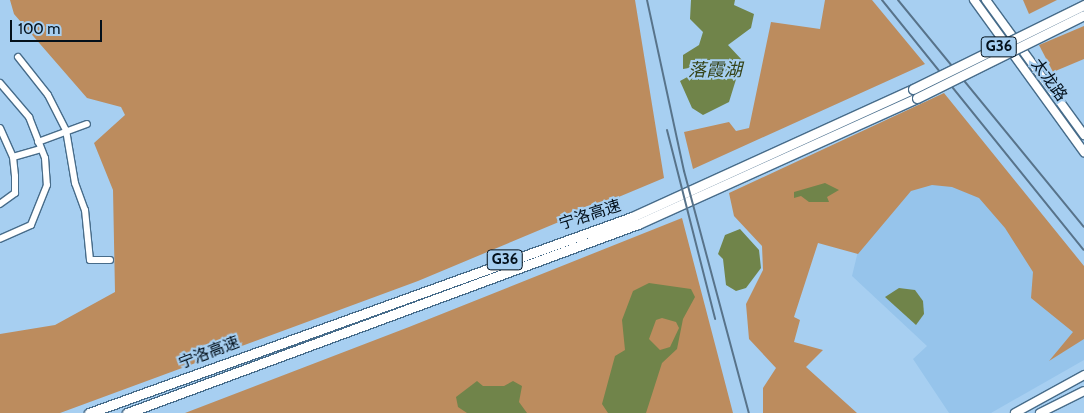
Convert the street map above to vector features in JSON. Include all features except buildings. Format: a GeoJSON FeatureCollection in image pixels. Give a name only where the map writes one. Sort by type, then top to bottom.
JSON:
{"type":"FeatureCollection","features":[{"type":"Feature","properties":{"kind":"highway","name":"宁洛高速"},"geometry":{"type":"LineString","coordinates":[[89,413],[632,217],[915,94],[1084,5]]}},
{"type":"Feature","properties":{"kind":"highway","name":"宁洛高速"},"geometry":{"type":"LineString","coordinates":[[129,412],[638,224],[1084,15]]}},
{"type":"Feature","properties":{"kind":"main road","name":"太龙路"},"geometry":{"type":"LineString","coordinates":[[974,0],[1084,152]]}},
{"type":"Feature","properties":{"kind":"main road","name":"太龙路"},"geometry":{"type":"LineString","coordinates":[[986,0],[1084,135]]}},
{"type":"Feature","properties":{"kind":"main road"},"geometry":{"type":"LineString","coordinates":[[1015,413],[1084,375]]}},
{"type":"Feature","properties":{"kind":"main road"},"geometry":{"type":"LineString","coordinates":[[1040,413],[1084,391]]}},
{"type":"Feature","properties":{"kind":"street"},"geometry":{"type":"LineString","coordinates":[[18,57],[48,95],[66,130],[74,183],[84,210],[90,260],[110,260]]}},
{"type":"Feature","properties":{"kind":"street"},"geometry":{"type":"LineString","coordinates":[[0,83],[29,117],[39,145],[45,199],[31,225],[0,239]]}},
{"type":"Feature","properties":{"kind":"street"},"geometry":{"type":"LineString","coordinates":[[66,130],[87,124]]}},
{"type":"Feature","properties":{"kind":"street"},"geometry":{"type":"LineString","coordinates":[[0,128],[13,157],[15,193],[0,204]]}},
{"type":"Feature","properties":{"kind":"street"},"geometry":{"type":"LineString","coordinates":[[13,157],[64,136],[66,130]]}},
{"type":"Feature","properties":{"kind":"shaded area"},"geometry":{"type":"Polygon","coordinates":[[[10,0],[635,0],[664,178],[418,281],[60,413],[0,413],[0,334],[55,325],[115,292],[113,190],[94,143],[125,115],[121,107],[87,98],[14,14],[10,0]]]}},
{"type":"Feature","properties":{"kind":"shaded area"},"geometry":{"type":"Polygon","coordinates":[[[825,0],[872,0],[925,64],[693,169],[684,132],[729,122],[736,131],[749,128],[771,22],[820,29],[825,0]]]}},
{"type":"Feature","properties":{"kind":"shaded area"},"geometry":{"type":"Polygon","coordinates":[[[1023,0],[1057,0],[1029,14],[1023,0]]]}},
{"type":"Feature","properties":{"kind":"shaded area"},"geometry":{"type":"Polygon","coordinates":[[[1084,26],[1084,59],[1053,72],[1039,45],[1084,26]]]}},
{"type":"Feature","properties":{"kind":"shaded area"},"geometry":{"type":"Polygon","coordinates":[[[944,93],[1084,266],[1084,339],[1049,361],[1073,332],[1031,298],[1033,272],[1005,228],[979,198],[952,187],[932,185],[911,191],[858,254],[818,243],[794,317],[800,320],[794,342],[823,350],[806,367],[857,413],[763,413],[763,388],[776,368],[749,339],[746,304],[763,270],[762,246],[734,216],[729,193],[944,93]]]}},
{"type":"Feature","properties":{"kind":"shaded area"},"geometry":{"type":"Polygon","coordinates":[[[963,163],[1084,331],[1084,360],[991,413],[949,413],[913,359],[927,346],[852,276],[859,247],[893,204],[943,165],[963,163]]]}},
{"type":"Feature","properties":{"kind":"shaded area"},"geometry":{"type":"Polygon","coordinates":[[[682,218],[733,413],[185,413],[409,327],[682,218]]]}},
{"type":"Feature","properties":{"kind":"water","name":"落霞湖"},"geometry":{"type":"Polygon","coordinates":[[[691,0],[735,0],[734,5],[754,14],[751,28],[728,45],[742,60],[729,102],[703,115],[692,108],[680,81],[691,75],[689,68],[683,69],[683,55],[699,45],[703,32],[690,19],[691,0]]]}},
{"type":"Feature","properties":{"kind":"water"},"geometry":{"type":"Polygon","coordinates":[[[825,183],[839,190],[827,197],[829,202],[809,202],[801,196],[794,198],[794,192],[825,183]]]}},
{"type":"Feature","properties":{"kind":"water"},"geometry":{"type":"Polygon","coordinates":[[[740,229],[759,250],[761,268],[746,288],[736,291],[726,285],[723,259],[718,254],[725,235],[740,229]]]}},
{"type":"Feature","properties":{"kind":"water"},"geometry":{"type":"Polygon","coordinates":[[[649,283],[691,289],[695,297],[683,319],[677,349],[662,363],[646,413],[608,413],[602,404],[615,356],[625,350],[622,320],[633,291],[649,283]],[[662,318],[656,320],[649,339],[660,350],[670,347],[679,328],[676,322],[662,318]]]}},
{"type":"Feature","properties":{"kind":"water"},"geometry":{"type":"Polygon","coordinates":[[[899,288],[915,290],[923,301],[924,314],[916,325],[885,297],[899,288]]]}},
{"type":"Feature","properties":{"kind":"water"},"geometry":{"type":"Polygon","coordinates":[[[477,381],[483,386],[504,386],[513,381],[522,386],[519,402],[527,413],[467,413],[458,407],[456,397],[477,381]]]}},
{"type":"Feature","properties":{"kind":"railway"},"geometry":{"type":"LineString","coordinates":[[647,0],[684,171],[749,413]]}},
{"type":"Feature","properties":{"kind":"railway"},"geometry":{"type":"LineString","coordinates":[[882,0],[1084,250]]}},
{"type":"Feature","properties":{"kind":"railway"},"geometry":{"type":"LineString","coordinates":[[898,0],[1084,227]]}},
{"type":"Feature","properties":{"kind":"railway"},"geometry":{"type":"LineString","coordinates":[[667,130],[715,319]]}}]}
